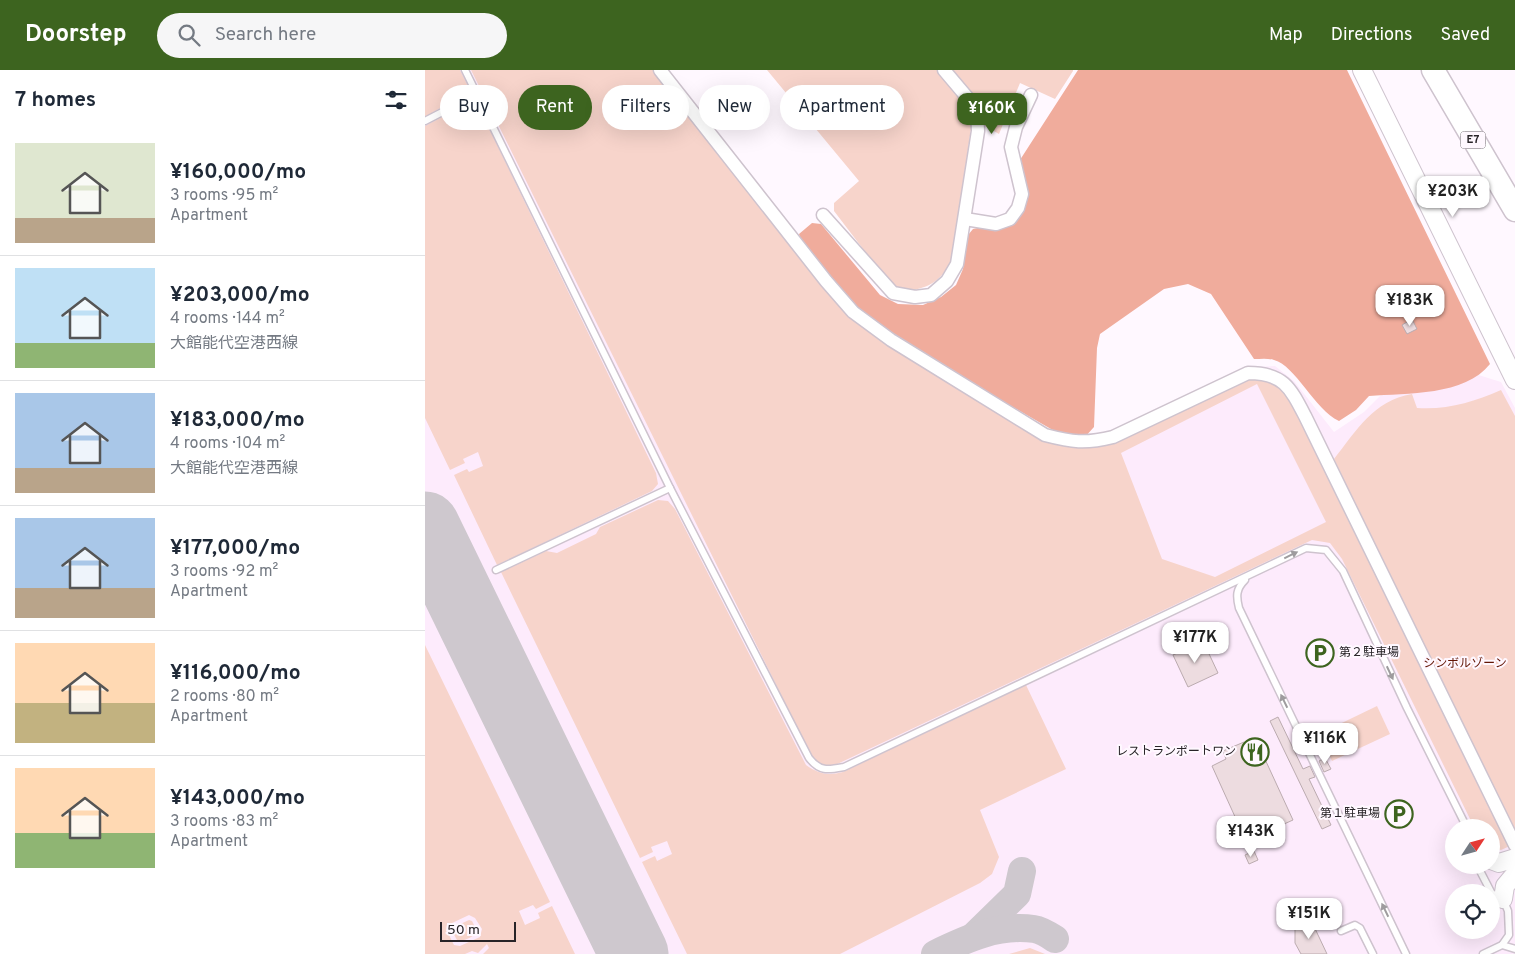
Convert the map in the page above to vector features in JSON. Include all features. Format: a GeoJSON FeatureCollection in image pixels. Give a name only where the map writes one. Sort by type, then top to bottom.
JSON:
{"type":"FeatureCollection","features":[{"type":"Feature","properties":{"kind":"highway","name":"E7"},"geometry":{"type":"LineString","coordinates":[[1433,70],[1509,182]]}},
{"type":"Feature","properties":{"kind":"highway","name":"E7"},"geometry":{"type":"LineString","coordinates":[[1447,70],[1509,182]]}},
{"type":"Feature","properties":{"kind":"highway"},"geometry":{"type":"LineString","coordinates":[[1509,182],[1515,210]]}},
{"type":"Feature","properties":{"kind":"main road"},"geometry":{"type":"LineString","coordinates":[[1363,70],[1515,380]]}},
{"type":"Feature","properties":{"kind":"main road"},"geometry":{"type":"LineString","coordinates":[[1500,863],[1515,858]]}},
{"type":"Feature","properties":{"kind":"main road"},"geometry":{"type":"LineString","coordinates":[[1500,895],[1515,874]]}},
{"type":"Feature","properties":{"kind":"street"},"geometry":{"type":"LineString","coordinates":[[660,70],[826,281],[853,312],[891,340],[1045,434],[1070,442],[1090,442],[1113,437],[1248,373],[1272,375],[1284,384],[1295,397],[1305,416],[1515,844]]}},
{"type":"Feature","properties":{"kind":"street"},"geometry":{"type":"LineString","coordinates":[[823,215],[893,293],[915,297],[931,295],[947,281],[957,264],[978,131],[977,109],[944,70]]}},
{"type":"Feature","properties":{"kind":"street"},"geometry":{"type":"LineString","coordinates":[[965,219],[996,224],[1010,219],[1018,208],[1022,194],[1011,147],[1017,127],[1031,95]]}},
{"type":"Feature","properties":{"kind":"lane"},"geometry":{"type":"LineString","coordinates":[[465,70],[472,85]]}},
{"type":"Feature","properties":{"kind":"lane"},"geometry":{"type":"LineString","coordinates":[[425,121],[440,113]]}},
{"type":"Feature","properties":{"kind":"lane"},"geometry":{"type":"LineString","coordinates":[[495,130],[670,488],[809,758],[817,768],[827,771],[844,766],[1306,548],[1326,550],[1343,571],[1407,708],[1462,819]]}},
{"type":"Feature","properties":{"kind":"lane"},"geometry":{"type":"LineString","coordinates":[[496,570],[670,488]]}},
{"type":"Feature","properties":{"kind":"lane"},"geometry":{"type":"LineString","coordinates":[[1247,577],[1238,587],[1236,597],[1239,608],[1406,954]]}},
{"type":"Feature","properties":{"kind":"lane"},"geometry":{"type":"LineString","coordinates":[[1500,902],[1515,925]]}},
{"type":"Feature","properties":{"kind":"lane"},"geometry":{"type":"LineString","coordinates":[[1483,954],[1502,945],[1509,935],[1500,906]]}},
{"type":"Feature","properties":{"kind":"lane"},"geometry":{"type":"LineString","coordinates":[[1341,931],[1355,926],[1360,928],[1373,954]]}},
{"type":"Feature","properties":{"kind":"lane"},"geometry":{"type":"LineString","coordinates":[[1502,945],[1515,949]]}},
{"type":"Feature","properties":{"kind":"shaded area"},"geometry":{"type":"Polygon","coordinates":[[[425,70],[643,70],[654,85],[602,85],[602,130],[688,130],[973,514],[1107,435],[1251,367],[1275,366],[1294,381],[1334,432],[1364,412],[1384,392],[1472,373],[1501,382],[1515,408],[1515,954],[425,954],[425,70]]]}},
{"type":"Feature","properties":{"kind":"shaded area"},"geometry":{"type":"Polygon","coordinates":[[[1078,70],[1347,70],[1490,364],[1466,382],[1451,387],[1417,393],[1369,396],[1356,410],[1339,421],[1321,407],[1290,370],[1282,364],[1272,359],[1254,359],[1211,294],[1188,284],[1164,289],[1100,334],[1097,348],[1094,427],[1084,438],[1063,436],[920,353],[855,309],[801,242],[799,234],[812,223],[821,224],[880,295],[898,304],[923,305],[941,297],[956,285],[963,269],[968,235],[973,229],[1011,223],[1019,218],[1024,211],[1027,195],[1018,163],[1078,70]]]}},
{"type":"Feature","properties":{"kind":"green space"},"geometry":{"type":"Polygon","coordinates":[[[425,70],[460,70],[467,85],[440,85],[440,108],[425,117],[425,70]]]}},
{"type":"Feature","properties":{"kind":"green space","name":"シンボルゾーン"},"geometry":{"type":"Polygon","coordinates":[[[471,70],[656,70],[668,85],[602,85],[602,130],[689,130],[689,113],[699,125],[699,130],[702,130],[804,261],[1036,435],[1074,448],[1093,447],[1247,379],[1275,380],[1293,400],[1423,648],[1334,459],[1367,418],[1376,410],[1398,398],[1412,394],[1417,408],[1439,408],[1460,404],[1501,390],[1515,416],[1515,839],[1512,845],[1500,850],[1500,819],[1470,819],[1342,559],[1330,543],[1312,540],[831,767],[822,766],[814,761],[501,130],[508,130],[508,85],[478,85],[471,70]],[[1257,384],[1121,453],[1162,559],[1215,577],[1326,522],[1257,384]]]}},
{"type":"Feature","properties":{"kind":"green space"},"geometry":{"type":"Polygon","coordinates":[[[767,70],[1073,70],[1055,99],[1020,83],[999,134],[985,126],[971,129],[951,263],[937,280],[926,286],[905,292],[886,279],[834,211],[834,203],[859,181],[817,130],[904,130],[904,85],[780,86],[767,70]]]}},
{"type":"Feature","properties":{"kind":"green space"},"geometry":{"type":"Polygon","coordinates":[[[440,118],[440,130],[490,130],[656,473],[658,484],[652,491],[497,565],[454,475],[467,469],[469,472],[483,466],[478,452],[463,459],[465,463],[450,470],[425,418],[425,126],[440,118]]]}},
{"type":"Feature","properties":{"kind":"green space"},"geometry":{"type":"Polygon","coordinates":[[[658,500],[668,501],[675,509],[806,765],[815,770],[828,774],[843,772],[1026,685],[1066,769],[980,810],[999,857],[992,874],[980,883],[840,954],[687,954],[642,862],[655,856],[657,861],[672,854],[667,841],[651,847],[653,852],[640,858],[501,572],[546,551],[557,553],[596,534],[600,527],[658,500]]]}},
{"type":"Feature","properties":{"kind":"green space"},"geometry":{"type":"Polygon","coordinates":[[[425,645],[550,902],[536,909],[533,905],[519,911],[525,925],[540,918],[538,913],[552,906],[575,954],[483,954],[489,948],[487,944],[478,953],[472,951],[465,954],[425,954],[425,645]],[[469,915],[450,924],[447,931],[454,945],[460,946],[480,937],[482,929],[475,918],[469,915]]]}},
{"type":"Feature","properties":{"kind":"green space"},"geometry":{"type":"Polygon","coordinates":[[[1377,706],[1390,734],[1332,761],[1319,734],[1377,706]]]}},
{"type":"Feature","properties":{"kind":"green space"},"geometry":{"type":"Polygon","coordinates":[[[469,920],[472,921],[477,931],[468,939],[457,940],[452,931],[454,927],[469,920]]]}},
{"type":"Feature","properties":{"kind":"green space"},"geometry":{"type":"Polygon","coordinates":[[[1030,948],[1045,954],[1009,954],[1030,948]]]}},
{"type":"Feature","properties":{"kind":"building"},"geometry":{"type":"Polygon","coordinates":[[[1412,319],[1417,329],[1407,334],[1402,325],[1412,319]]]}},
{"type":"Feature","properties":{"kind":"building"},"geometry":{"type":"Polygon","coordinates":[[[1203,641],[1218,673],[1188,687],[1173,655],[1203,641]]]}},
{"type":"Feature","properties":{"kind":"building"},"geometry":{"type":"Polygon","coordinates":[[[1278,717],[1303,769],[1310,766],[1315,777],[1309,779],[1331,825],[1322,829],[1270,721],[1278,717]]]}},
{"type":"Feature","properties":{"kind":"building"},"geometry":{"type":"Polygon","coordinates":[[[1244,742],[1249,748],[1258,744],[1293,820],[1246,841],[1212,766],[1226,759],[1223,751],[1244,742]]]}},
{"type":"Feature","properties":{"kind":"building"},"geometry":{"type":"Polygon","coordinates":[[[1325,758],[1331,769],[1324,772],[1319,761],[1325,758]]]}},
{"type":"Feature","properties":{"kind":"building"},"geometry":{"type":"Polygon","coordinates":[[[1254,851],[1258,860],[1249,864],[1245,855],[1254,851]]]}},
{"type":"Feature","properties":{"kind":"building"},"geometry":{"type":"Polygon","coordinates":[[[1310,918],[1327,954],[1301,954],[1295,943],[1295,929],[1304,925],[1302,922],[1310,918]]]}},
{"type":"Feature","properties":{"kind":"taxiway"},"geometry":{"type":"LineString","coordinates":[[975,935],[1017,894],[1022,871]]}},
{"type":"Feature","properties":{"kind":"taxiway"},"geometry":{"type":"LineString","coordinates":[[935,954],[970,938],[1008,929],[1037,930],[1055,939]]}},
{"type":"Feature","properties":{"kind":"runway"},"geometry":{"type":"LineString","coordinates":[[425,526],[634,954]]}},
{"type":"Feature","properties":{"kind":"place","name":"第２駐車場"},"geometry":{"type":"Point","coordinates":[1320,653]}},
{"type":"Feature","properties":{"kind":"place","name":"レストランポートワン"},"geometry":{"type":"Point","coordinates":[1255,752]}},
{"type":"Feature","properties":{"kind":"place","name":"第１駐車場"},"geometry":{"type":"Point","coordinates":[1399,814]}}]}
